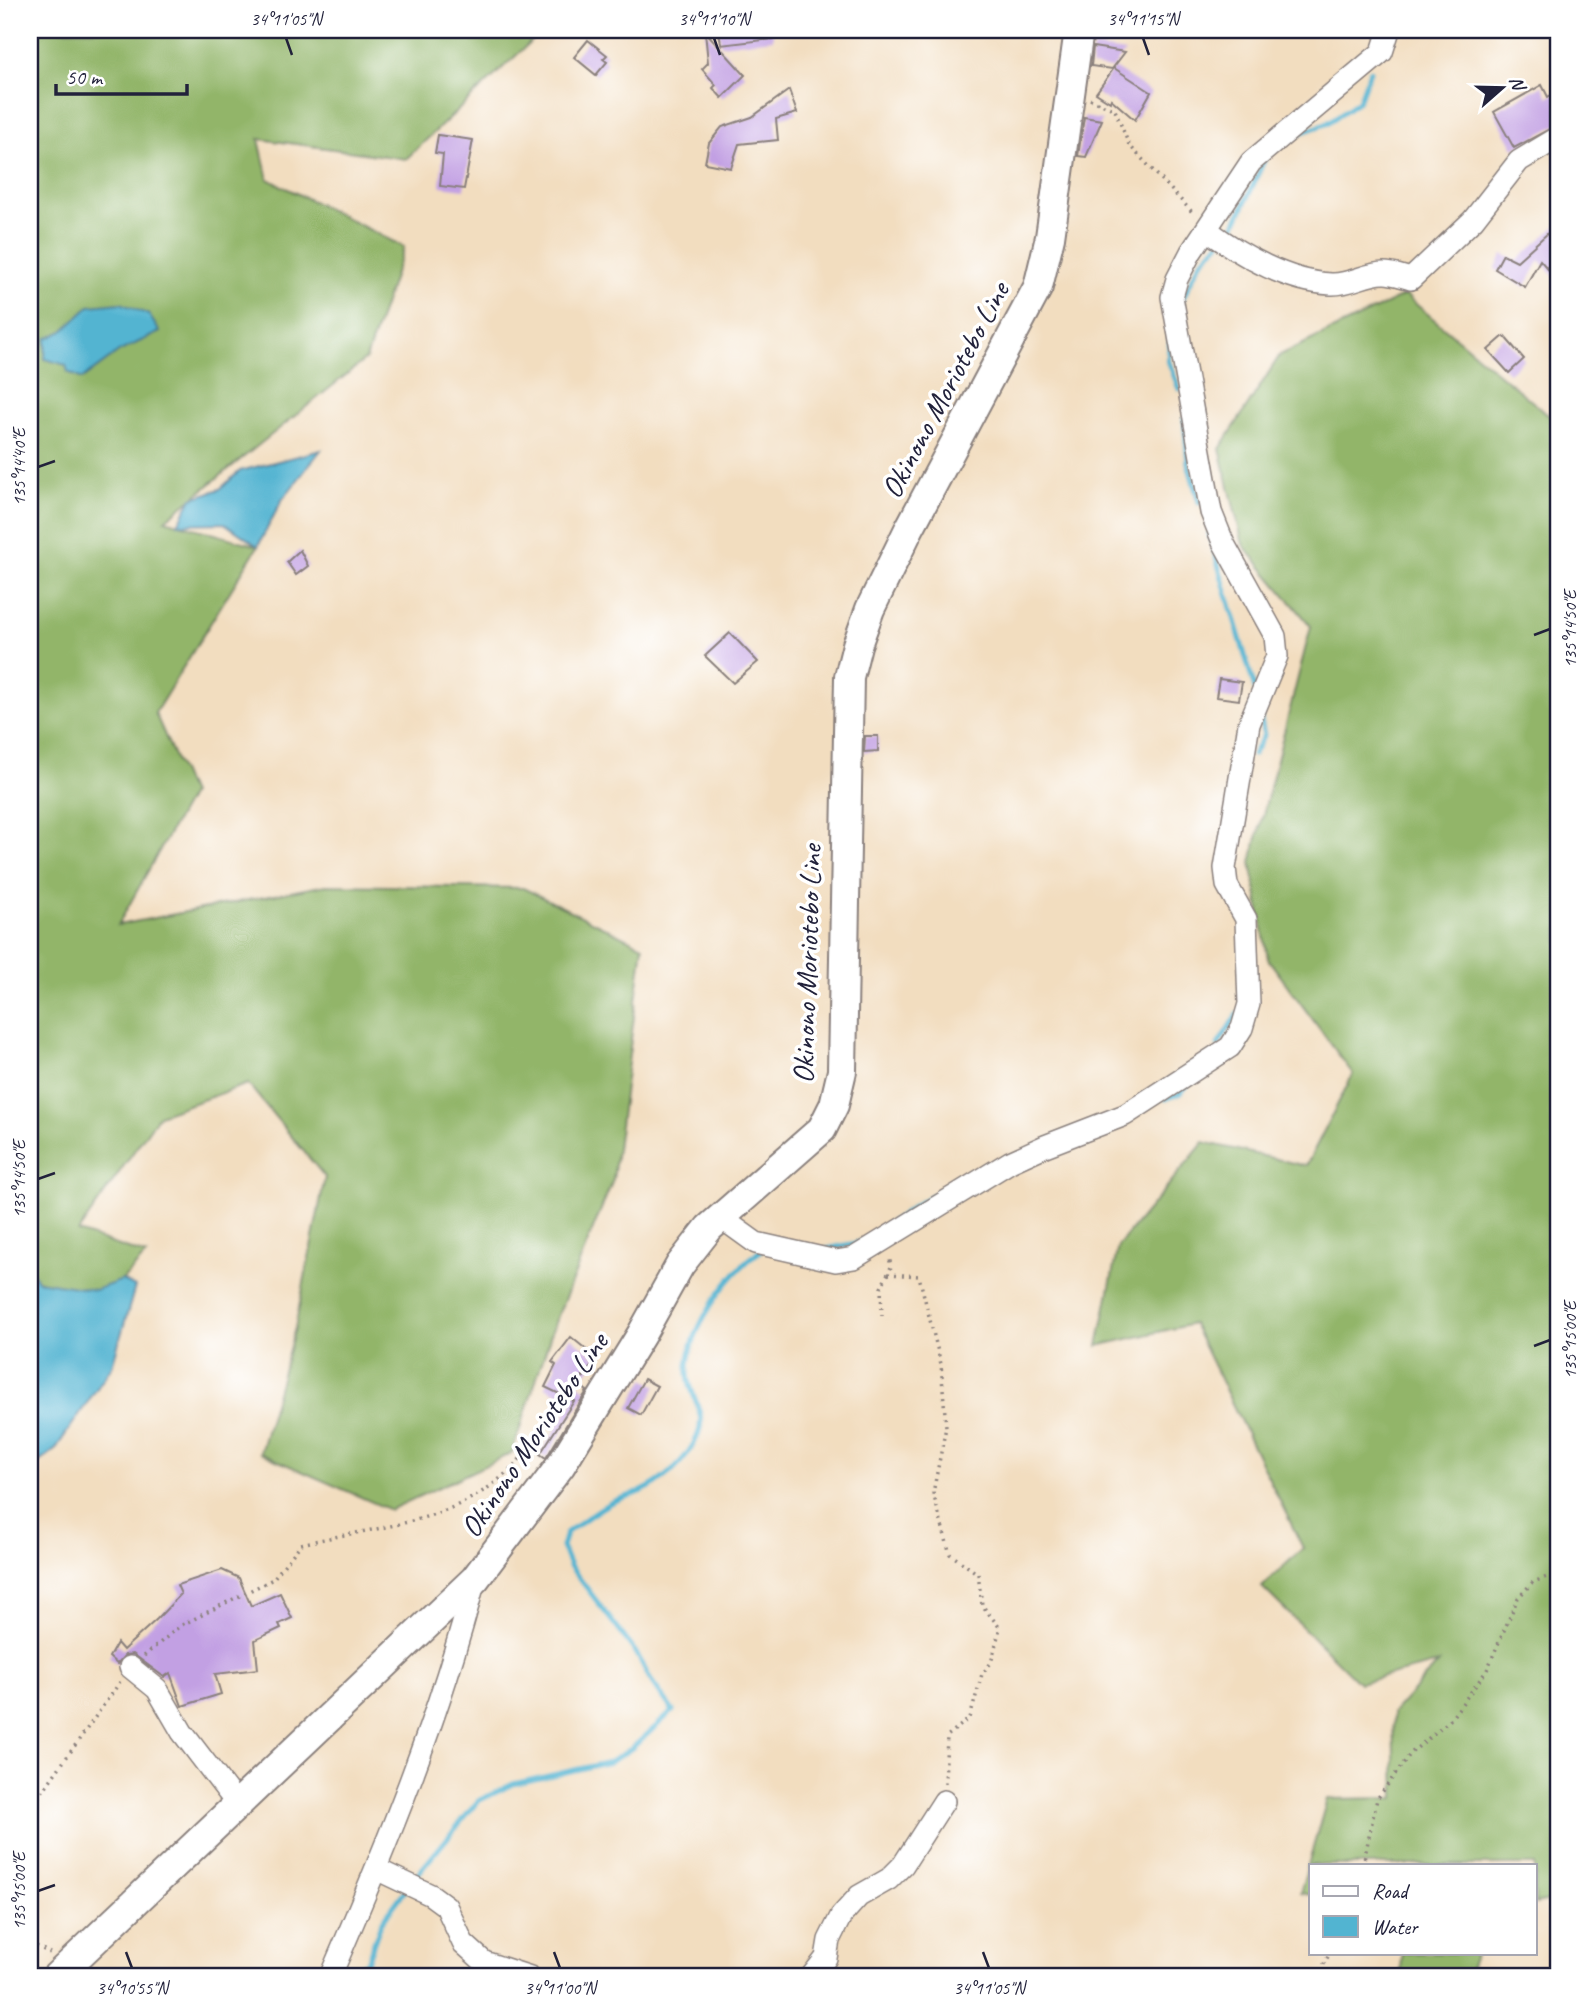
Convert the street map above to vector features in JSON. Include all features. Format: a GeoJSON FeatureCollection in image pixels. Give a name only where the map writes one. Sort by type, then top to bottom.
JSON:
{"type":"FeatureCollection","features":[{"type":"Feature","properties":{"kind":"main road","name":"Okinono Moriotebo Line"},"geometry":{"type":"LineString","coordinates":[[56,1977],[475,1579],[561,1465],[680,1265],[720,1217],[822,1129],[834,1105],[842,1071],[849,677],[870,609],[1038,287],[1050,237],[1079,30]]}},
{"type":"Feature","properties":{"kind":"street"},"geometry":{"type":"LineString","coordinates":[[720,1217],[756,1243],[836,1261],[854,1258],[888,1240],[1010,1163],[1045,1146],[1125,1115],[1230,1047],[1242,1028],[1249,1004],[1246,919],[1227,885],[1226,867],[1249,724],[1277,656],[1275,636],[1211,512],[1172,297],[1177,278],[1251,162],[1382,52],[1390,30]]}},
{"type":"Feature","properties":{"kind":"street"},"geometry":{"type":"LineString","coordinates":[[1207,230],[1231,248],[1293,276],[1330,284],[1349,284],[1384,273],[1411,279],[1473,220],[1519,161],[1559,137]]}},
{"type":"Feature","properties":{"kind":"street"},"geometry":{"type":"LineString","coordinates":[[330,1977],[376,1869],[453,1666],[475,1579]]}},
{"type":"Feature","properties":{"kind":"street"},"geometry":{"type":"LineString","coordinates":[[131,1667],[157,1689],[182,1732],[237,1804]]}},
{"type":"Feature","properties":{"kind":"street"},"geometry":{"type":"LineString","coordinates":[[811,1977],[826,1958],[829,1940],[841,1916],[859,1896],[889,1879],[903,1865],[944,1801]]}},
{"type":"Feature","properties":{"kind":"street"},"geometry":{"type":"LineString","coordinates":[[376,1869],[431,1895],[446,1906],[463,1943],[484,1962],[530,1977]]}},
{"type":"Feature","properties":{"kind":"path"},"geometry":{"type":"LineString","coordinates":[[1069,90],[1115,110],[1129,145],[1207,230]]}},
{"type":"Feature","properties":{"kind":"path"},"geometry":{"type":"LineString","coordinates":[[882,1315],[881,1288],[891,1267],[888,1240]]}},
{"type":"Feature","properties":{"kind":"path"},"geometry":{"type":"LineString","coordinates":[[888,1274],[919,1276],[941,1364],[946,1427],[933,1493],[950,1554],[978,1574],[982,1605],[1000,1628],[991,1663],[982,1674],[970,1718],[947,1736],[944,1801]]}},
{"type":"Feature","properties":{"kind":"path"},"geometry":{"type":"LineString","coordinates":[[30,1809],[131,1667],[180,1626],[274,1579],[301,1544],[431,1518],[472,1500],[523,1456],[575,1382],[611,1356],[631,1351]]}},
{"type":"Feature","properties":{"kind":"path"},"geometry":{"type":"LineString","coordinates":[[1363,1864],[1377,1799],[1411,1754],[1450,1720],[1487,1670],[1518,1598],[1533,1582],[1553,1575],[1559,1578]]}},
{"type":"Feature","properties":{"kind":"path"},"geometry":{"type":"LineString","coordinates":[[1317,1977],[1329,1954]]}},
{"type":"Feature","properties":{"kind":"green space"},"geometry":{"type":"Polygon","coordinates":[[[30,30],[536,30],[538,35],[406,159],[259,139],[268,179],[404,247],[366,359],[165,520],[258,546],[155,713],[191,794],[118,925],[326,885],[523,888],[643,946],[613,1180],[554,1325],[512,1453],[390,1510],[260,1453],[295,1328],[325,1177],[248,1084],[159,1115],[78,1232],[146,1255],[103,1301],[30,1278],[30,30]]]}},
{"type":"Feature","properties":{"kind":"green space"},"geometry":{"type":"Polygon","coordinates":[[[1405,295],[1559,424],[1559,1899],[1536,1904],[1536,1864],[1309,1864],[1309,1895],[1300,1893],[1327,1799],[1395,1798],[1393,1713],[1438,1663],[1359,1683],[1262,1587],[1303,1548],[1193,1324],[1098,1346],[1118,1246],[1204,1142],[1306,1166],[1353,1074],[1268,959],[1251,862],[1311,626],[1243,545],[1220,449],[1280,355],[1405,295]]]}},
{"type":"Feature","properties":{"kind":"green space"},"geometry":{"type":"Polygon","coordinates":[[[1402,1954],[1476,1954],[1467,1977],[1401,1977],[1402,1954]]]}},
{"type":"Feature","properties":{"kind":"water"},"geometry":{"type":"Polygon","coordinates":[[[121,303],[149,315],[160,332],[120,351],[82,379],[68,372],[66,365],[45,359],[46,339],[63,331],[90,306],[121,303]]]}},
{"type":"Feature","properties":{"kind":"water"},"geometry":{"type":"Polygon","coordinates":[[[321,450],[282,500],[258,546],[224,523],[178,524],[192,498],[220,489],[240,471],[321,450]]]}},
{"type":"Feature","properties":{"kind":"water"},"geometry":{"type":"Polygon","coordinates":[[[30,1270],[38,1281],[95,1290],[122,1280],[135,1287],[112,1366],[55,1450],[30,1469],[30,1270]]]}},
{"type":"Feature","properties":{"kind":"building"},"geometry":{"type":"Polygon","coordinates":[[[719,30],[773,30],[773,39],[721,45],[719,30]]]}},
{"type":"Feature","properties":{"kind":"building"},"geometry":{"type":"Polygon","coordinates":[[[705,31],[745,75],[722,98],[713,88],[716,85],[702,69],[708,63],[705,31]]]}},
{"type":"Feature","properties":{"kind":"building"},"geometry":{"type":"Polygon","coordinates":[[[588,40],[607,55],[603,59],[607,62],[596,75],[574,57],[588,40]]]}},
{"type":"Feature","properties":{"kind":"building"},"geometry":{"type":"Polygon","coordinates":[[[1093,47],[1125,52],[1112,69],[1091,66],[1093,47]]]}},
{"type":"Feature","properties":{"kind":"building"},"geometry":{"type":"Polygon","coordinates":[[[1114,68],[1151,92],[1135,120],[1111,99],[1110,102],[1096,93],[1114,68]]]}},
{"type":"Feature","properties":{"kind":"building"},"geometry":{"type":"Polygon","coordinates":[[[1542,85],[1548,97],[1559,91],[1559,124],[1514,148],[1494,112],[1542,85]]]}},
{"type":"Feature","properties":{"kind":"building"},"geometry":{"type":"Polygon","coordinates":[[[789,90],[797,113],[776,119],[778,140],[739,144],[731,168],[705,163],[709,143],[722,127],[752,117],[789,90]]]}},
{"type":"Feature","properties":{"kind":"building"},"geometry":{"type":"Polygon","coordinates":[[[1084,117],[1102,120],[1086,157],[1078,156],[1084,117]]]}},
{"type":"Feature","properties":{"kind":"building"},"geometry":{"type":"Polygon","coordinates":[[[438,135],[473,140],[464,189],[440,186],[443,154],[435,153],[438,135]]]}},
{"type":"Feature","properties":{"kind":"building"},"geometry":{"type":"Polygon","coordinates":[[[1559,223],[1559,282],[1540,260],[1525,287],[1495,269],[1503,254],[1517,261],[1559,223]]]}},
{"type":"Feature","properties":{"kind":"building"},"geometry":{"type":"Polygon","coordinates":[[[1504,336],[1524,359],[1509,373],[1488,350],[1504,336]]]}},
{"type":"Feature","properties":{"kind":"building"},"geometry":{"type":"Polygon","coordinates":[[[300,550],[308,566],[296,575],[287,562],[300,550]]]}},
{"type":"Feature","properties":{"kind":"building"},"geometry":{"type":"Polygon","coordinates":[[[730,633],[758,662],[733,683],[705,656],[730,633]]]}},
{"type":"Feature","properties":{"kind":"building"},"geometry":{"type":"Polygon","coordinates":[[[1219,679],[1242,682],[1239,700],[1216,697],[1219,679]]]}},
{"type":"Feature","properties":{"kind":"building"},"geometry":{"type":"Polygon","coordinates":[[[865,736],[878,736],[878,751],[864,752],[865,736]]]}},
{"type":"Feature","properties":{"kind":"building"},"geometry":{"type":"Polygon","coordinates":[[[571,1337],[598,1359],[577,1383],[587,1391],[546,1458],[540,1454],[574,1401],[545,1387],[556,1365],[552,1362],[571,1337]]]}},
{"type":"Feature","properties":{"kind":"building"},"geometry":{"type":"Polygon","coordinates":[[[644,1379],[657,1386],[641,1415],[628,1408],[644,1379]]]}},
{"type":"Feature","properties":{"kind":"building"},"geometry":{"type":"Polygon","coordinates":[[[222,1570],[239,1578],[251,1606],[280,1593],[292,1618],[279,1624],[281,1628],[255,1640],[258,1669],[215,1674],[221,1694],[182,1706],[170,1673],[164,1677],[133,1654],[125,1655],[117,1664],[109,1657],[117,1643],[123,1650],[181,1594],[177,1585],[222,1570]]]}},
{"type":"Feature","properties":{"kind":"waterway"},"geometry":{"type":"LineString","coordinates":[[1297,134],[1326,124],[1359,101],[1370,71]]}},
{"type":"Feature","properties":{"kind":"waterway"},"geometry":{"type":"LineString","coordinates":[[1225,236],[1234,227],[1264,161]]}},
{"type":"Feature","properties":{"kind":"waterway"},"geometry":{"type":"LineString","coordinates":[[1181,302],[1200,263],[1219,243]]}},
{"type":"Feature","properties":{"kind":"waterway"},"geometry":{"type":"LineString","coordinates":[[1170,338],[1168,360],[1179,389]]}},
{"type":"Feature","properties":{"kind":"waterway"},"geometry":{"type":"LineString","coordinates":[[1184,419],[1188,463],[1199,502]]}},
{"type":"Feature","properties":{"kind":"waterway"},"geometry":{"type":"LineString","coordinates":[[1209,534],[1255,689]]}},
{"type":"Feature","properties":{"kind":"waterway"},"geometry":{"type":"LineString","coordinates":[[1253,755],[1264,735],[1260,716]]}},
{"type":"Feature","properties":{"kind":"waterway"},"geometry":{"type":"LineString","coordinates":[[1218,1045],[1237,1014]]}},
{"type":"Feature","properties":{"kind":"waterway"},"geometry":{"type":"LineString","coordinates":[[1166,1099],[1179,1094],[1187,1086]]}},
{"type":"Feature","properties":{"kind":"waterway"},"geometry":{"type":"LineString","coordinates":[[873,1235],[917,1204],[959,1181]]}},
{"type":"Feature","properties":{"kind":"waterway"},"geometry":{"type":"LineString","coordinates":[[827,1249],[862,1242]]}},
{"type":"Feature","properties":{"kind":"waterway"},"geometry":{"type":"LineString","coordinates":[[412,1881],[478,1801],[513,1784],[610,1762],[632,1748],[673,1711],[650,1679],[637,1654],[570,1566],[562,1547],[566,1533],[610,1503],[640,1492],[657,1482],[673,1469],[693,1446],[701,1422],[689,1381],[688,1364],[692,1346],[709,1308],[722,1290],[735,1274],[762,1250]]}},
{"type":"Feature","properties":{"kind":"waterway"},"geometry":{"type":"LineString","coordinates":[[345,1977],[345,1973],[367,1962],[381,1923],[406,1889]]}}]}
